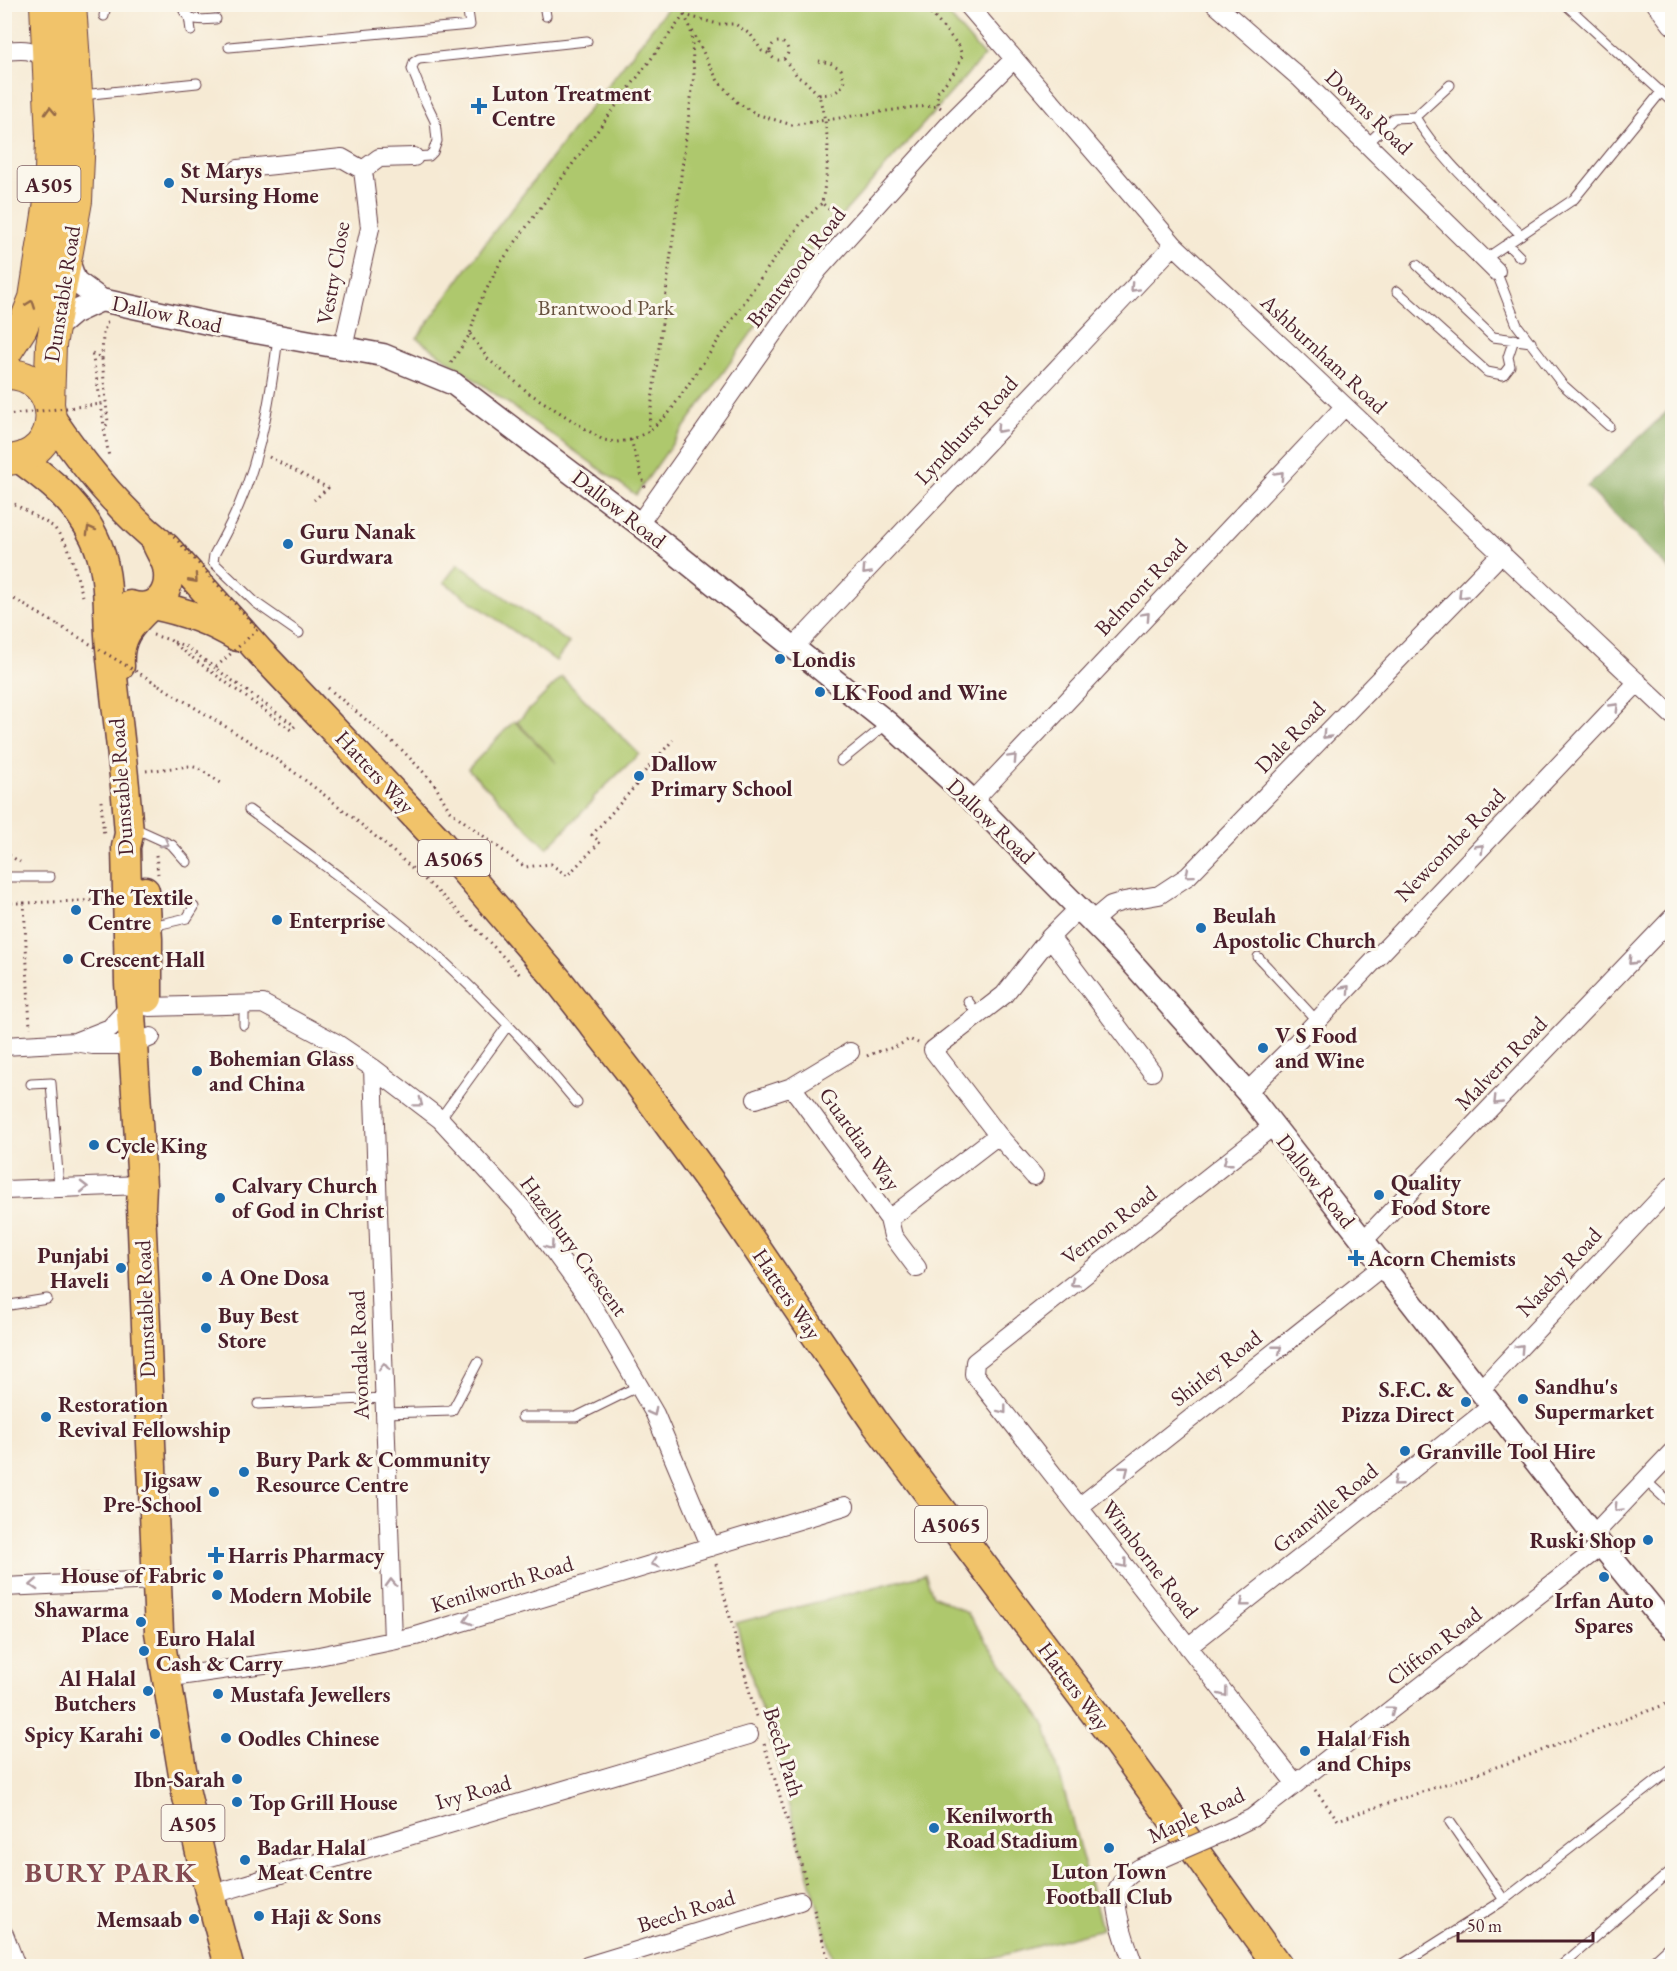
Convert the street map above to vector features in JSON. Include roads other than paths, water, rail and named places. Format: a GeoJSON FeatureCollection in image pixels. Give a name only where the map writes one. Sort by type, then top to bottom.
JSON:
{"type":"FeatureCollection","features":[{"type":"Feature","properties":{"kind":"highway","name":"Dunstable Road"},"geometry":{"type":"LineString","coordinates":[[4,356],[22,328],[34,298],[49,202],[51,138],[45,4]]}},
{"type":"Feature","properties":{"kind":"highway","name":"Dunstable Road"},"geometry":{"type":"LineString","coordinates":[[12,459],[39,448],[45,439],[50,411],[50,361],[54,328],[68,261],[77,201],[80,136],[70,4]]}},
{"type":"Feature","properties":{"kind":"highway"},"geometry":{"type":"LineString","coordinates":[[4,374],[24,377],[35,383],[44,392],[50,411]]}},
{"type":"Feature","properties":{"kind":"main road","name":"Hatters Way"},"geometry":{"type":"LineString","coordinates":[[50,411],[73,450],[104,487],[166,532],[166,547],[260,652],[429,830],[558,980],[633,1076],[723,1200],[876,1424],[1118,1744],[1278,1966]]}},
{"type":"Feature","properties":{"kind":"main road","name":"Dunstable Road"},"geometry":{"type":"LineString","coordinates":[[12,459],[67,497],[83,517],[100,552],[97,592],[107,613],[129,834],[126,847],[126,881],[155,1162],[142,1185],[141,1207],[159,1632],[186,1793],[229,1966]]}},
{"type":"Feature","properties":{"kind":"main road","name":"Dunstable Road"},"geometry":{"type":"LineString","coordinates":[[139,1007],[148,939],[139,831],[119,653],[131,623],[150,615],[168,582],[166,532]]}},
{"type":"Feature","properties":{"kind":"main road","name":"Hatters Way"},"geometry":{"type":"LineString","coordinates":[[97,592],[114,594],[124,602],[150,615],[201,618],[223,628],[260,652]]}},
{"type":"Feature","properties":{"kind":"street","name":"Ashburnham Road"},"geometry":{"type":"LineString","coordinates":[[967,4],[1174,245],[1672,715]]}},
{"type":"Feature","properties":{"kind":"street","name":"Downs Road"},"geometry":{"type":"LineString","coordinates":[[1215,4],[1301,79],[1490,265]]}},
{"type":"Feature","properties":{"kind":"street"},"geometry":{"type":"LineString","coordinates":[[1656,4],[1672,25]]}},
{"type":"Feature","properties":{"kind":"street"},"geometry":{"type":"LineString","coordinates":[[4,51],[24,49],[36,52],[48,61]]}},
{"type":"Feature","properties":{"kind":"street","name":"Brantwood Road"},"geometry":{"type":"LineString","coordinates":[[639,524],[818,270],[954,119],[1014,59]]}},
{"type":"Feature","properties":{"kind":"street"},"geometry":{"type":"LineString","coordinates":[[238,169],[342,158],[363,170],[379,158],[414,157]]}},
{"type":"Feature","properties":{"kind":"street","name":"Vestry Close"},"geometry":{"type":"LineString","coordinates":[[344,348],[370,228],[363,170]]}},
{"type":"Feature","properties":{"kind":"street","name":"Lyndhurst Road"},"geometry":{"type":"LineString","coordinates":[[793,648],[1174,245]]}},
{"type":"Feature","properties":{"kind":"street","name":"Dallow Road"},"geometry":{"type":"LineString","coordinates":[[68,261],[75,281],[100,300],[278,337],[383,355],[454,384],[639,524],[888,723],[972,801],[1127,957],[1247,1092],[1597,1540],[1658,1615],[1672,1628]]}},
{"type":"Feature","properties":{"kind":"street","name":"Dallow Road"},"geometry":{"type":"LineString","coordinates":[[54,328],[73,313],[100,300]]}},
{"type":"Feature","properties":{"kind":"street","name":"Belmont Road"},"geometry":{"type":"LineString","coordinates":[[972,801],[1344,407]]}},
{"type":"Feature","properties":{"kind":"street","name":"Dale Road"},"geometry":{"type":"LineString","coordinates":[[1085,915],[1124,901],[1159,895],[1188,876],[1502,553]]}},
{"type":"Feature","properties":{"kind":"street","name":"Newcombe Road"},"geometry":{"type":"LineString","coordinates":[[1247,1092],[1638,682]]}},
{"type":"Feature","properties":{"kind":"street"},"geometry":{"type":"LineString","coordinates":[[1034,1176],[998,1135],[933,1050],[973,1008],[1004,995],[1050,937],[1085,915]]}},
{"type":"Feature","properties":{"kind":"street","name":"Malvern Road"},"geometry":{"type":"LineString","coordinates":[[1363,1241],[1672,918]]}},
{"type":"Feature","properties":{"kind":"street"},"geometry":{"type":"LineString","coordinates":[[1050,937],[1152,1072]]}},
{"type":"Feature","properties":{"kind":"street","name":"Hazelbury Crescent"},"geometry":{"type":"LineString","coordinates":[[139,1007],[263,1004],[336,1043],[440,1119],[523,1209],[588,1298],[655,1414],[711,1546]]}},
{"type":"Feature","properties":{"kind":"street"},"geometry":{"type":"LineString","coordinates":[[75,1042],[110,1028],[139,1007]]}},
{"type":"Feature","properties":{"kind":"street"},"geometry":{"type":"LineString","coordinates":[[4,1046],[75,1042],[93,1045],[142,1041]]}},
{"type":"Feature","properties":{"kind":"street"},"geometry":{"type":"LineString","coordinates":[[756,1099],[792,1087],[850,1052]]}},
{"type":"Feature","properties":{"kind":"street","name":"Avondale Road"},"geometry":{"type":"LineString","coordinates":[[373,1068],[393,1641]]}},
{"type":"Feature","properties":{"kind":"street","name":"Guardian Way"},"geometry":{"type":"LineString","coordinates":[[792,1087],[889,1220],[893,1236],[916,1268]]}},
{"type":"Feature","properties":{"kind":"street","name":"Vernon Road"},"geometry":{"type":"LineString","coordinates":[[975,1362],[1273,1126]]}},
{"type":"Feature","properties":{"kind":"street","name":"Guardian Way"},"geometry":{"type":"LineString","coordinates":[[889,1220],[998,1135]]}},
{"type":"Feature","properties":{"kind":"street"},"geometry":{"type":"LineString","coordinates":[[4,1190],[142,1185]]}},
{"type":"Feature","properties":{"kind":"street","name":"Naseby Road"},"geometry":{"type":"LineString","coordinates":[[1486,1398],[1672,1186]]}},
{"type":"Feature","properties":{"kind":"street","name":"Shirley Road"},"geometry":{"type":"LineString","coordinates":[[1079,1507],[1383,1266]]}},
{"type":"Feature","properties":{"kind":"street","name":"Wimborne Road"},"geometry":{"type":"LineString","coordinates":[[975,1362],[975,1374],[1188,1647],[1300,1781]]}},
{"type":"Feature","properties":{"kind":"street","name":"Granville Road"},"geometry":{"type":"LineString","coordinates":[[1188,1647],[1486,1398]]}},
{"type":"Feature","properties":{"kind":"street","name":"Clifton Road"},"geometry":{"type":"LineString","coordinates":[[1300,1781],[1597,1540],[1645,1480],[1672,1452]]}},
{"type":"Feature","properties":{"kind":"street","name":"Kenilworth Road"},"geometry":{"type":"LineString","coordinates":[[165,1678],[314,1657],[393,1641],[845,1506]]}},
{"type":"Feature","properties":{"kind":"street"},"geometry":{"type":"LineString","coordinates":[[4,1587],[156,1580]]}},
{"type":"Feature","properties":{"kind":"street","name":"Ivy Road"},"geometry":{"type":"LineString","coordinates":[[210,1895],[757,1733]]}},
{"type":"Feature","properties":{"kind":"street","name":"Maple Road"},"geometry":{"type":"LineString","coordinates":[[1134,1966],[1116,1901],[1117,1889],[1127,1876],[1252,1818],[1300,1781]]}},
{"type":"Feature","properties":{"kind":"street","name":"Beech Road"},"geometry":{"type":"LineString","coordinates":[[587,1966],[807,1897]]}},
{"type":"Feature","properties":{"kind":"street"},"geometry":{"type":"LineString","coordinates":[[4,1934],[16,1966]]}},
{"type":"Feature","properties":{"kind":"lane"},"geometry":{"type":"LineString","coordinates":[[104,16],[106,4]]}},
{"type":"Feature","properties":{"kind":"lane"},"geometry":{"type":"LineString","coordinates":[[182,4],[189,16],[198,21],[216,19]]}},
{"type":"Feature","properties":{"kind":"lane"},"geometry":{"type":"LineString","coordinates":[[229,47],[470,25],[467,4]]}},
{"type":"Feature","properties":{"kind":"lane"},"geometry":{"type":"LineString","coordinates":[[544,4],[546,16]]}},
{"type":"Feature","properties":{"kind":"lane"},"geometry":{"type":"LineString","coordinates":[[1565,4],[1672,102]]}},
{"type":"Feature","properties":{"kind":"lane"},"geometry":{"type":"LineString","coordinates":[[189,16],[191,31]]}},
{"type":"Feature","properties":{"kind":"lane"},"geometry":{"type":"LineString","coordinates":[[414,157],[429,156],[438,141],[435,121],[412,69],[414,62],[419,59],[587,41]]}},
{"type":"Feature","properties":{"kind":"lane"},"geometry":{"type":"LineString","coordinates":[[77,95],[197,83]]}},
{"type":"Feature","properties":{"kind":"lane"},"geometry":{"type":"LineString","coordinates":[[1367,144],[1394,118],[1415,117],[1450,85]]}},
{"type":"Feature","properties":{"kind":"lane"},"geometry":{"type":"LineString","coordinates":[[1609,426],[1562,384],[1517,325],[1490,265],[1507,244],[1574,199],[1661,92]]}},
{"type":"Feature","properties":{"kind":"lane"},"geometry":{"type":"LineString","coordinates":[[1415,117],[1423,131],[1443,154],[1521,235]]}},
{"type":"Feature","properties":{"kind":"lane"},"geometry":{"type":"LineString","coordinates":[[1507,244],[1520,257]]}},
{"type":"Feature","properties":{"kind":"lane"},"geometry":{"type":"LineString","coordinates":[[1417,265],[1493,337],[1531,342]]}},
{"type":"Feature","properties":{"kind":"lane"},"geometry":{"type":"LineString","coordinates":[[1397,291],[1487,372],[1503,375],[1510,366],[1508,357],[1514,339]]}},
{"type":"Feature","properties":{"kind":"lane"},"geometry":{"type":"LineString","coordinates":[[278,337],[273,376],[258,451],[240,504],[214,555],[213,562],[256,603],[299,633]]}},
{"type":"Feature","properties":{"kind":"lane"},"geometry":{"type":"LineString","coordinates":[[841,760],[888,723]]}},
{"type":"Feature","properties":{"kind":"lane"},"geometry":{"type":"LineString","coordinates":[[249,810],[346,882],[439,958],[532,1050],[577,1103]]}},
{"type":"Feature","properties":{"kind":"lane"},"geometry":{"type":"LineString","coordinates":[[139,831],[172,845],[187,862]]}},
{"type":"Feature","properties":{"kind":"lane"},"geometry":{"type":"LineString","coordinates":[[4,877],[50,877]]}},
{"type":"Feature","properties":{"kind":"lane"},"geometry":{"type":"LineString","coordinates":[[148,939],[161,924],[187,918],[194,907]]}},
{"type":"Feature","properties":{"kind":"lane"},"geometry":{"type":"LineString","coordinates":[[1258,957],[1317,1021]]}},
{"type":"Feature","properties":{"kind":"lane"},"geometry":{"type":"LineString","coordinates":[[244,1004],[244,1025]]}},
{"type":"Feature","properties":{"kind":"lane"},"geometry":{"type":"LineString","coordinates":[[440,1119],[508,1025]]}},
{"type":"Feature","properties":{"kind":"lane"},"geometry":{"type":"LineString","coordinates":[[31,1084],[51,1083],[59,1187]]}},
{"type":"Feature","properties":{"kind":"lane"},"geometry":{"type":"LineString","coordinates":[[4,1306],[47,1299]]}},
{"type":"Feature","properties":{"kind":"lane"},"geometry":{"type":"LineString","coordinates":[[258,1404],[385,1405],[452,1411],[478,1362]]}},
{"type":"Feature","properties":{"kind":"lane"},"geometry":{"type":"LineString","coordinates":[[522,1417],[576,1417],[639,1386]]}},
{"type":"Feature","properties":{"kind":"lane"},"geometry":{"type":"LineString","coordinates":[[1645,1480],[1672,1505]]}},
{"type":"Feature","properties":{"kind":"lane"},"geometry":{"type":"LineString","coordinates":[[1400,1966],[1504,1900],[1672,1769]]}},
{"type":"Feature","properties":{"kind":"lane"},"geometry":{"type":"LineString","coordinates":[[1450,1822],[1504,1900]]}},
{"type":"Feature","properties":{"kind":"lane"},"geometry":{"type":"LineString","coordinates":[[1561,1966],[1672,1870]]}},
{"type":"Feature","properties":{"kind":"lane"},"geometry":{"type":"LineString","coordinates":[[1647,1966],[1672,1943]]}},
{"type":"Feature","properties":{"kind":"place","name":"Luton Treatment Centre"},"geometry":{"type":"Point","coordinates":[479,106]}},
{"type":"Feature","properties":{"kind":"place","name":"St Marys Nursing Home"},"geometry":{"type":"Point","coordinates":[169,183]}},
{"type":"Feature","properties":{"kind":"place","name":"Guru Nanak Gurdwara"},"geometry":{"type":"Point","coordinates":[288,544]}},
{"type":"Feature","properties":{"kind":"place","name":"Londis"},"geometry":{"type":"Point","coordinates":[780,659]}},
{"type":"Feature","properties":{"kind":"place","name":"LK Food and Wine"},"geometry":{"type":"Point","coordinates":[820,692]}},
{"type":"Feature","properties":{"kind":"place","name":"Dallow Primary School"},"geometry":{"type":"Point","coordinates":[639,776]}},
{"type":"Feature","properties":{"kind":"place","name":"The Textile Centre"},"geometry":{"type":"Point","coordinates":[76,910]}},
{"type":"Feature","properties":{"kind":"place","name":"Enterprise"},"geometry":{"type":"Point","coordinates":[277,920]}},
{"type":"Feature","properties":{"kind":"place","name":"Beulah Apostolic Church"},"geometry":{"type":"Point","coordinates":[1201,928]}},
{"type":"Feature","properties":{"kind":"place","name":"Crescent Hall"},"geometry":{"type":"Point","coordinates":[68,959]}},
{"type":"Feature","properties":{"kind":"place","name":"V S Food and Wine"},"geometry":{"type":"Point","coordinates":[1263,1048]}},
{"type":"Feature","properties":{"kind":"place","name":"Bohemian Glass and China"},"geometry":{"type":"Point","coordinates":[197,1071]}},
{"type":"Feature","properties":{"kind":"place","name":"Cycle King"},"geometry":{"type":"Point","coordinates":[94,1145]}},
{"type":"Feature","properties":{"kind":"place","name":"Quality Food Store"},"geometry":{"type":"Point","coordinates":[1379,1195]}},
{"type":"Feature","properties":{"kind":"place","name":"Calvary Church of God in Christ"},"geometry":{"type":"Point","coordinates":[220,1198]}},
{"type":"Feature","properties":{"kind":"place","name":"Acorn Chemists"},"geometry":{"type":"Point","coordinates":[1356,1258]}},
{"type":"Feature","properties":{"kind":"place","name":"Punjabi Haveli"},"geometry":{"type":"Point","coordinates":[121,1268]}},
{"type":"Feature","properties":{"kind":"place","name":"A One Dosa"},"geometry":{"type":"Point","coordinates":[207,1277]}},
{"type":"Feature","properties":{"kind":"place","name":"Buy Best Store"},"geometry":{"type":"Point","coordinates":[206,1328]}},
{"type":"Feature","properties":{"kind":"place","name":"Sandhu's Supermarket"},"geometry":{"type":"Point","coordinates":[1523,1399]}},
{"type":"Feature","properties":{"kind":"place","name":"S.F.C. & Pizza Direct"},"geometry":{"type":"Point","coordinates":[1466,1402]}},
{"type":"Feature","properties":{"kind":"place","name":"Restoration Revival Fellowship"},"geometry":{"type":"Point","coordinates":[46,1417]}},
{"type":"Feature","properties":{"kind":"place","name":"Granville Tool Hire"},"geometry":{"type":"Point","coordinates":[1405,1451]}},
{"type":"Feature","properties":{"kind":"place","name":"Bury Park & Community Resource Centre"},"geometry":{"type":"Point","coordinates":[244,1472]}},
{"type":"Feature","properties":{"kind":"place","name":"Jigsaw Pre-School"},"geometry":{"type":"Point","coordinates":[214,1492]}},
{"type":"Feature","properties":{"kind":"place","name":"Ruski Shop"},"geometry":{"type":"Point","coordinates":[1648,1540]}},
{"type":"Feature","properties":{"kind":"place","name":"Harris Pharmacy"},"geometry":{"type":"Point","coordinates":[216,1555]}},
{"type":"Feature","properties":{"kind":"place","name":"House of Fabric"},"geometry":{"type":"Point","coordinates":[218,1575]}},
{"type":"Feature","properties":{"kind":"place","name":"Irfan Auto Spares"},"geometry":{"type":"Point","coordinates":[1604,1577]}},
{"type":"Feature","properties":{"kind":"place","name":"Modern Mobile"},"geometry":{"type":"Point","coordinates":[217,1595]}},
{"type":"Feature","properties":{"kind":"place","name":"Shawarma Place"},"geometry":{"type":"Point","coordinates":[141,1622]}},
{"type":"Feature","properties":{"kind":"place","name":"Euro Halal Cash & Carry"},"geometry":{"type":"Point","coordinates":[144,1651]}},
{"type":"Feature","properties":{"kind":"place","name":"Al Halal Butchers"},"geometry":{"type":"Point","coordinates":[148,1691]}},
{"type":"Feature","properties":{"kind":"place","name":"Mustafa Jewellers"},"geometry":{"type":"Point","coordinates":[218,1694]}},
{"type":"Feature","properties":{"kind":"place","name":"Spicy Karahi"},"geometry":{"type":"Point","coordinates":[155,1734]}},
{"type":"Feature","properties":{"kind":"place","name":"Oodles Chinese"},"geometry":{"type":"Point","coordinates":[226,1738]}},
{"type":"Feature","properties":{"kind":"place","name":"Halal Fish and Chips"},"geometry":{"type":"Point","coordinates":[1305,1751]}},
{"type":"Feature","properties":{"kind":"place","name":"Ibn-Sarah"},"geometry":{"type":"Point","coordinates":[237,1779]}},
{"type":"Feature","properties":{"kind":"place","name":"Top Grill House"},"geometry":{"type":"Point","coordinates":[237,1802]}},
{"type":"Feature","properties":{"kind":"place","name":"Kenilworth Road Stadium"},"geometry":{"type":"Point","coordinates":[934,1828]}},
{"type":"Feature","properties":{"kind":"place","name":"Luton Town Football Club"},"geometry":{"type":"Point","coordinates":[1109,1848]}},
{"type":"Feature","properties":{"kind":"place","name":"Badar Halal Meat Centre"},"geometry":{"type":"Point","coordinates":[245,1860]}},
{"type":"Feature","properties":{"kind":"place","name":"Haji & Sons"},"geometry":{"type":"Point","coordinates":[259,1916]}},
{"type":"Feature","properties":{"kind":"place","name":"Memsaab"},"geometry":{"type":"Point","coordinates":[194,1919]}},
{"type":"Feature","properties":{"kind":"district","name":"BURY PARK"},"geometry":{"type":"Point","coordinates":[111,1872]}},
{"type":"Feature","properties":{"kind":"park label","name":"Brantwood Park"},"geometry":{"type":"Point","coordinates":[606,307]}}]}
